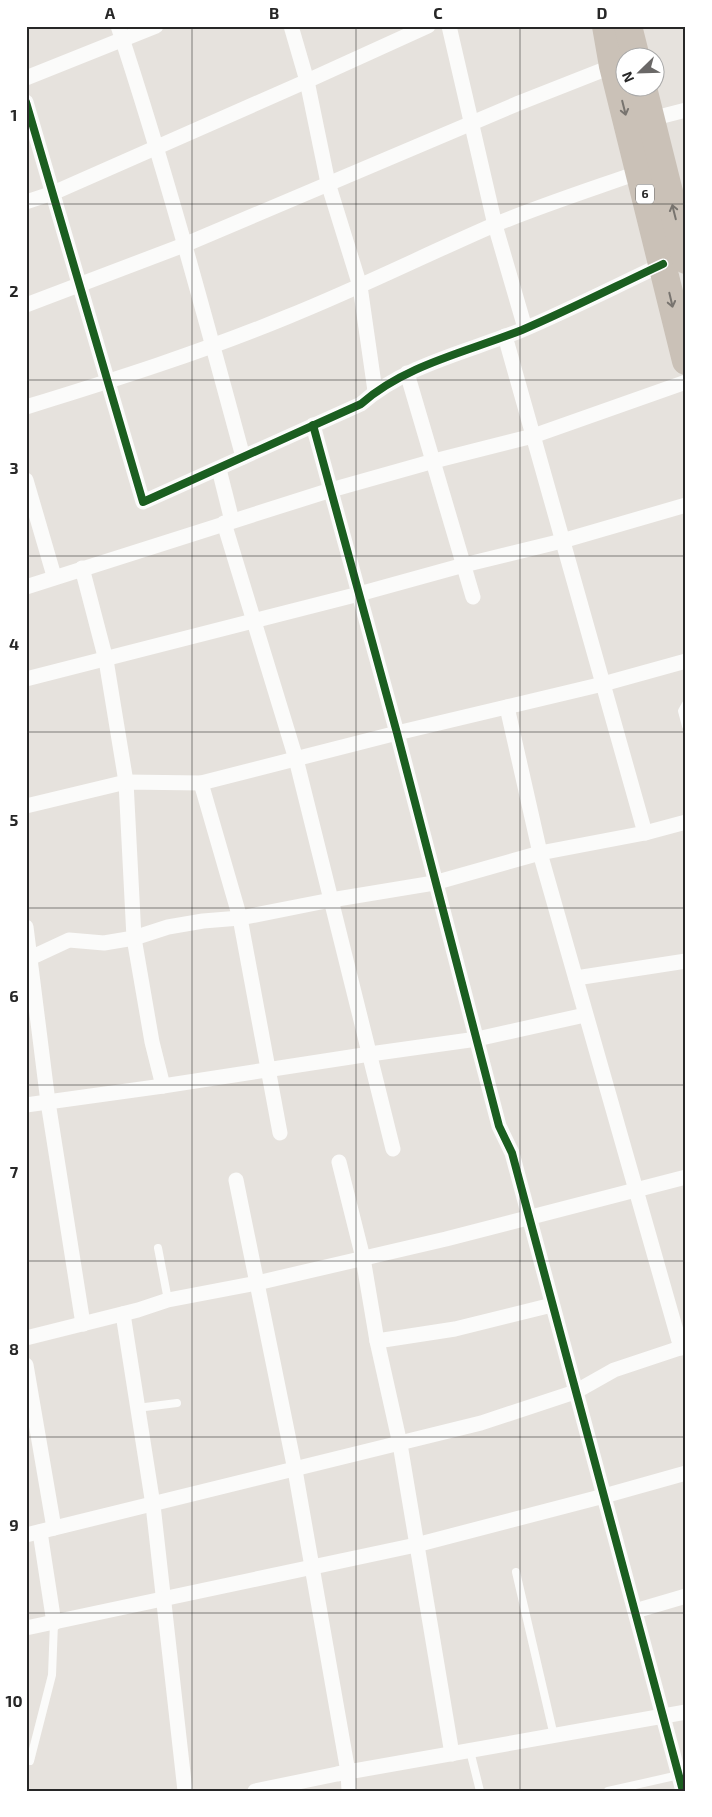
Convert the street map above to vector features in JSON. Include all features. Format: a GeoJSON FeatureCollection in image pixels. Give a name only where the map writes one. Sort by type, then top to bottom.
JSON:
{"type":"FeatureCollection","features":[{"type":"Feature","properties":{"kind":"highway","name":"6"},"geometry":{"type":"LineString","coordinates":[[606,26],[618,48]]}},
{"type":"Feature","properties":{"kind":"highway","name":"6"},"geometry":{"type":"LineString","coordinates":[[626,48],[628,26]]}},
{"type":"Feature","properties":{"kind":"highway","name":"6"},"geometry":{"type":"LineString","coordinates":[[630,98],[640,172],[674,262]]}},
{"type":"Feature","properties":{"kind":"highway","name":"6"},"geometry":{"type":"LineString","coordinates":[[646,98],[651,119],[674,262],[686,361]]}},
{"type":"Feature","properties":{"kind":"street"},"geometry":{"type":"LineString","coordinates":[[26,78],[120,33],[156,26]]}},
{"type":"Feature","properties":{"kind":"street"},"geometry":{"type":"LineString","coordinates":[[291,26],[308,82],[328,183],[360,286],[375,391]]}},
{"type":"Feature","properties":{"kind":"street"},"geometry":{"type":"LineString","coordinates":[[26,202],[308,82],[428,26]]}},
{"type":"Feature","properties":{"kind":"street"},"geometry":{"type":"LineString","coordinates":[[449,26],[495,225],[524,328]]}},
{"type":"Feature","properties":{"kind":"street"},"geometry":{"type":"LineString","coordinates":[[120,33],[156,147],[243,458]]}},
{"type":"Feature","properties":{"kind":"street"},"geometry":{"type":"LineString","coordinates":[[26,305],[184,245],[470,123],[614,66]]}},
{"type":"Feature","properties":{"kind":"street"},"geometry":{"type":"LineString","coordinates":[[26,102],[143,502],[360,404],[375,391],[407,373],[505,336],[674,262]]}},
{"type":"Feature","properties":{"kind":"street"},"geometry":{"type":"LineString","coordinates":[[651,119],[686,110]]}},
{"type":"Feature","properties":{"kind":"street"},"geometry":{"type":"LineString","coordinates":[[26,407],[108,382],[287,318],[495,225],[640,172]]}},
{"type":"Feature","properties":{"kind":"street"},"geometry":{"type":"LineString","coordinates":[[505,336],[645,833]]}},
{"type":"Feature","properties":{"kind":"street"},"geometry":{"type":"LineString","coordinates":[[407,373],[473,597]]}},
{"type":"Feature","properties":{"kind":"street"},"geometry":{"type":"LineString","coordinates":[[26,586],[54,576],[153,548],[331,490],[533,436],[686,382]]}},
{"type":"Feature","properties":{"kind":"street"},"geometry":{"type":"LineString","coordinates":[[313,424],[397,733],[434,883],[499,1126],[512,1153],[683,1791]]}},
{"type":"Feature","properties":{"kind":"street"},"geometry":{"type":"LineString","coordinates":[[219,469],[228,522],[254,622],[296,759],[393,1149]]}},
{"type":"Feature","properties":{"kind":"street"},"geometry":{"type":"LineString","coordinates":[[26,480],[54,576]]}},
{"type":"Feature","properties":{"kind":"street"},"geometry":{"type":"LineString","coordinates":[[26,680],[562,541],[686,505]]}},
{"type":"Feature","properties":{"kind":"street"},"geometry":{"type":"LineString","coordinates":[[82,568],[106,660],[126,782],[134,938],[152,1042],[163,1086]]}},
{"type":"Feature","properties":{"kind":"street"},"geometry":{"type":"LineString","coordinates":[[26,806],[126,782],[201,783],[686,662]]}},
{"type":"Feature","properties":{"kind":"street"},"geometry":{"type":"LineString","coordinates":[[40,1532],[481,1423],[575,1392],[614,1370],[684,1347],[635,1189],[540,853],[507,707]]}},
{"type":"Feature","properties":{"kind":"street"},"geometry":{"type":"LineString","coordinates":[[201,783],[240,918],[280,1133]]}},
{"type":"Feature","properties":{"kind":"street"},"geometry":{"type":"LineString","coordinates":[[28,959],[69,940],[104,942],[134,938],[168,927],[203,920],[240,918],[331,900],[434,883],[540,853],[645,833],[686,822]]}},
{"type":"Feature","properties":{"kind":"street"},"geometry":{"type":"LineString","coordinates":[[26,927],[28,959],[48,1102],[83,1324]]}},
{"type":"Feature","properties":{"kind":"street"},"geometry":{"type":"LineString","coordinates":[[576,978],[686,961]]}},
{"type":"Feature","properties":{"kind":"street"},"geometry":{"type":"LineString","coordinates":[[26,1105],[477,1039],[585,1015]]}},
{"type":"Feature","properties":{"kind":"street"},"geometry":{"type":"LineString","coordinates":[[339,1162],[363,1258],[377,1341],[400,1444],[452,1754]]}},
{"type":"Feature","properties":{"kind":"street"},"geometry":{"type":"LineString","coordinates":[[26,1338],[123,1314],[168,1300],[446,1239],[686,1177]]}},
{"type":"Feature","properties":{"kind":"street"},"geometry":{"type":"LineString","coordinates":[[236,1180],[296,1470],[350,1791]]}},
{"type":"Feature","properties":{"kind":"street"},"geometry":{"type":"LineString","coordinates":[[377,1341],[455,1329],[552,1305]]}},
{"type":"Feature","properties":{"kind":"street"},"geometry":{"type":"LineString","coordinates":[[123,1314],[153,1505],[185,1791]]}},
{"type":"Feature","properties":{"kind":"street"},"geometry":{"type":"LineString","coordinates":[[26,1365],[40,1532],[54,1623]]}},
{"type":"Feature","properties":{"kind":"street"},"geometry":{"type":"LineString","coordinates":[[26,1628],[416,1545],[686,1473]]}},
{"type":"Feature","properties":{"kind":"street"},"geometry":{"type":"LineString","coordinates":[[635,1611],[686,1596]]}},
{"type":"Feature","properties":{"kind":"street"},"geometry":{"type":"LineString","coordinates":[[255,1791],[348,1772],[664,1718],[686,1712]]}},
{"type":"Feature","properties":{"kind":"lane"},"geometry":{"type":"LineString","coordinates":[[686,704],[682,711],[686,726]]}},
{"type":"Feature","properties":{"kind":"lane"},"geometry":{"type":"LineString","coordinates":[[158,1248],[168,1300]]}},
{"type":"Feature","properties":{"kind":"lane"},"geometry":{"type":"LineString","coordinates":[[138,1408],[177,1403]]}},
{"type":"Feature","properties":{"kind":"lane"},"geometry":{"type":"LineString","coordinates":[[516,1572],[554,1736]]}},
{"type":"Feature","properties":{"kind":"lane"},"geometry":{"type":"LineString","coordinates":[[30,1761],[52,1675],[54,1623]]}},
{"type":"Feature","properties":{"kind":"lane"},"geometry":{"type":"LineString","coordinates":[[470,1751],[480,1791]]}},
{"type":"Feature","properties":{"kind":"lane"},"geometry":{"type":"LineString","coordinates":[[608,1791],[679,1775]]}},
{"type":"Feature","properties":{"kind":"cycle path"},"geometry":{"type":"LineString","coordinates":[[26,102],[143,502],[361,404],[397,379],[417,369],[522,330],[663,264]]}},
{"type":"Feature","properties":{"kind":"cycle path"},"geometry":{"type":"LineString","coordinates":[[313,425],[397,733],[499,1126],[512,1153],[683,1791]]}}]}
